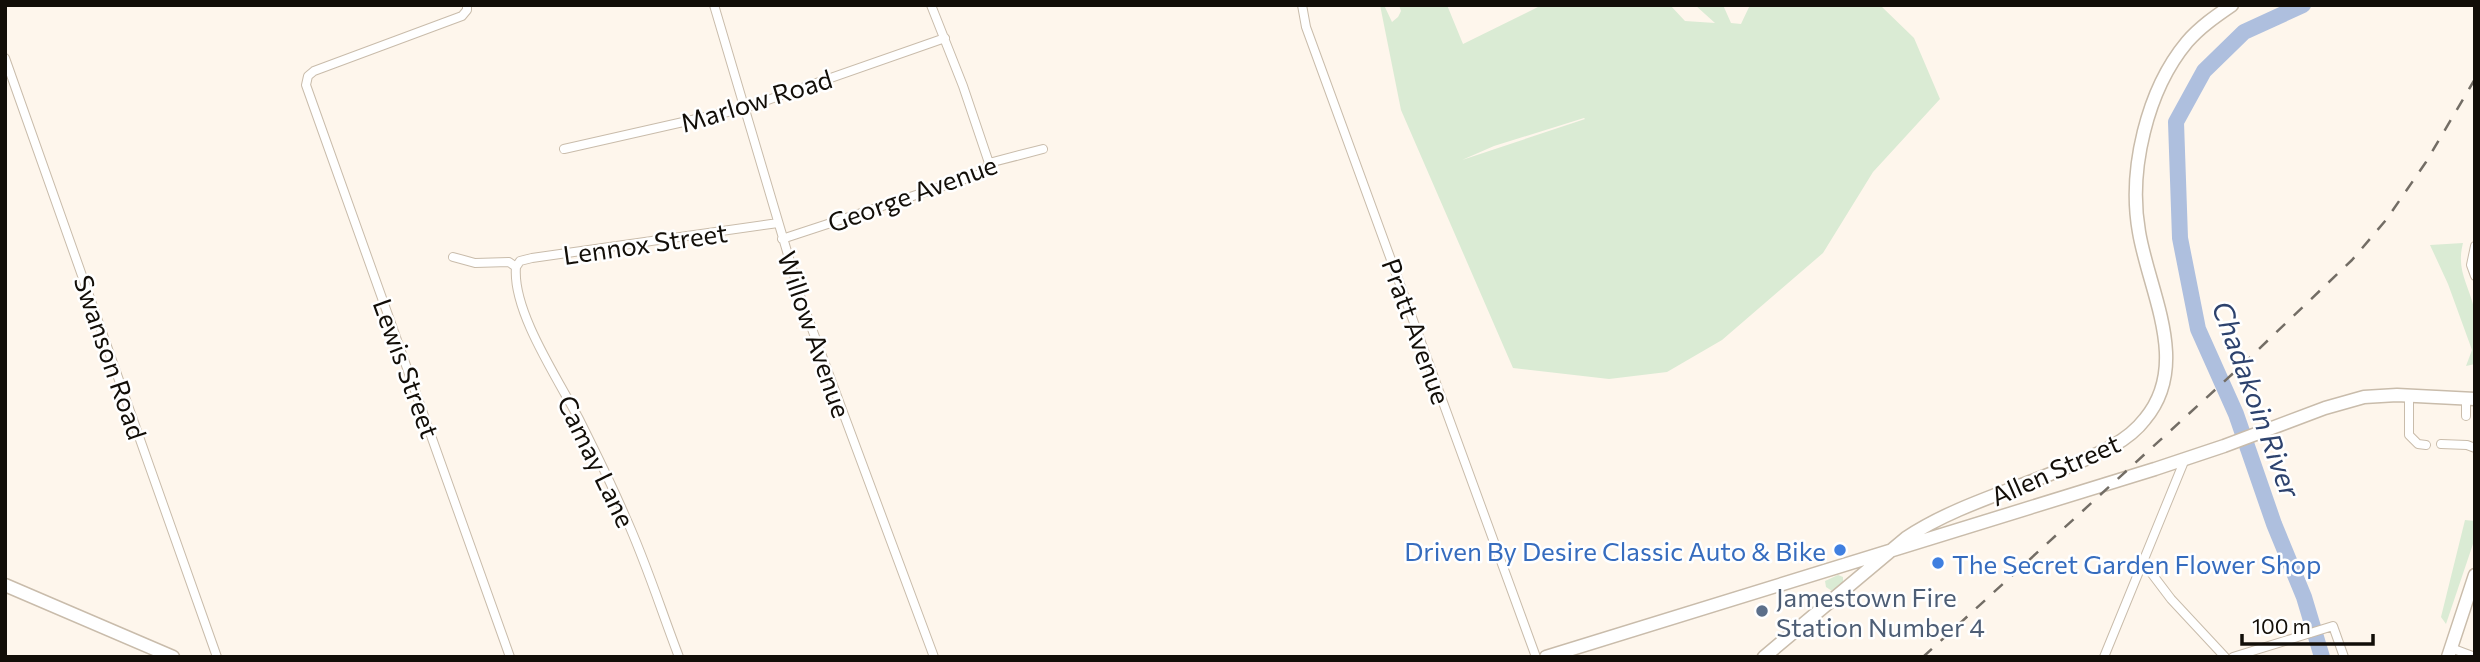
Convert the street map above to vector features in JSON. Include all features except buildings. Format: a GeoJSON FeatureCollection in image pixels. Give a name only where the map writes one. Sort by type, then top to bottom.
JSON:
{"type":"FeatureCollection","features":[{"type":"Feature","properties":{"kind":"street","name":"Willow Avenue"},"geometry":{"type":"LineString","coordinates":[[714,5],[810,326],[934,657]]}},
{"type":"Feature","properties":{"kind":"street"},"geometry":{"type":"LineString","coordinates":[[931,5],[989,163]]}},
{"type":"Feature","properties":{"kind":"street","name":"Pratt Avenue"},"geometry":{"type":"LineString","coordinates":[[1302,5],[1306,27],[1536,657]]}},
{"type":"Feature","properties":{"kind":"street","name":"Allen Street"},"geometry":{"type":"LineString","coordinates":[[1764,657],[1914,533],[1939,519],[2096,455],[2130,434],[2154,407],[2166,376],[2167,360],[2138,224],[2138,156],[2155,99],[2177,57],[2200,29],[2232,5]]}},
{"type":"Feature","properties":{"kind":"street","name":"Lewis Street"},"geometry":{"type":"LineString","coordinates":[[467,9],[463,16],[314,71],[307,79],[306,85],[510,657]]}},
{"type":"Feature","properties":{"kind":"street","name":"Marlow Road"},"geometry":{"type":"LineString","coordinates":[[564,149],[745,108],[944,38]]}},
{"type":"Feature","properties":{"kind":"street","name":"Swanson Road"},"geometry":{"type":"LineString","coordinates":[[5,58],[217,657]]}},
{"type":"Feature","properties":{"kind":"street","name":"George Avenue"},"geometry":{"type":"LineString","coordinates":[[782,239],[983,173],[989,163],[1042,149]]}},
{"type":"Feature","properties":{"kind":"street","name":"Lennox Street"},"geometry":{"type":"LineString","coordinates":[[516,267],[520,261],[532,258],[731,232],[778,223]]}},
{"type":"Feature","properties":{"kind":"street"},"geometry":{"type":"LineString","coordinates":[[2475,246],[2471,265],[2475,276]]}},
{"type":"Feature","properties":{"kind":"street"},"geometry":{"type":"LineString","coordinates":[[453,257],[475,263],[509,262],[516,267]]}},
{"type":"Feature","properties":{"kind":"street","name":"Camay Lane"},"geometry":{"type":"LineString","coordinates":[[516,267],[515,278],[527,321],[580,421],[625,516],[679,657]]}},
{"type":"Feature","properties":{"kind":"street"},"geometry":{"type":"LineString","coordinates":[[2409,396],[2409,435],[2418,444],[2426,444]]}},
{"type":"Feature","properties":{"kind":"street"},"geometry":{"type":"LineString","coordinates":[[1546,657],[2185,459],[2325,408],[2364,397],[2470,399],[2466,416]]}},
{"type":"Feature","properties":{"kind":"street"},"geometry":{"type":"LineString","coordinates":[[2441,444],[2467,445],[2475,449]]}},
{"type":"Feature","properties":{"kind":"street"},"geometry":{"type":"LineString","coordinates":[[2104,657],[2185,459]]}},
{"type":"Feature","properties":{"kind":"street"},"geometry":{"type":"LineString","coordinates":[[1939,519],[1938,531],[1946,534]]}},
{"type":"Feature","properties":{"kind":"street"},"geometry":{"type":"LineString","coordinates":[[2143,562],[2171,599],[2225,657]]}},
{"type":"Feature","properties":{"kind":"street"},"geometry":{"type":"LineString","coordinates":[[2475,575],[2449,652],[2475,657]]}},
{"type":"Feature","properties":{"kind":"street"},"geometry":{"type":"LineString","coordinates":[[5,585],[173,657]]}},
{"type":"Feature","properties":{"kind":"street"},"geometry":{"type":"LineString","coordinates":[[2233,657],[2333,626],[2344,657]]}},
{"type":"Feature","properties":{"kind":"green space"},"geometry":{"type":"Polygon","coordinates":[[[1380,5],[1384,5],[1392,22],[1401,11],[1399,5],[1447,5],[1463,44],[1542,5],[1670,5],[1685,21],[1715,23],[1695,5],[1723,5],[1731,23],[1741,24],[1750,5],[1880,5],[1914,38],[1940,99],[1873,172],[1823,253],[1722,340],[1667,372],[1609,379],[1513,368],[1401,110],[1380,5]],[[1585,119],[1494,146],[1462,160],[1585,119]]]}},
{"type":"Feature","properties":{"kind":"green space"},"geometry":{"type":"Polygon","coordinates":[[[2463,243],[2462,269],[2474,308],[2476,328],[2475,364],[2466,366],[2472,350],[2448,284],[2430,245],[2463,243]]]}},
{"type":"Feature","properties":{"kind":"green space"},"geometry":{"type":"Polygon","coordinates":[[[2465,520],[2475,521],[2475,538],[2446,624],[2441,617],[2465,520]]]}},
{"type":"Feature","properties":{"kind":"green space"},"geometry":{"type":"Polygon","coordinates":[[[1838,575],[1843,577],[1843,582],[1832,591],[1826,587],[1825,581],[1838,575]]]}},
{"type":"Feature","properties":{"kind":"waterway","name":"Chadakoin River"},"geometry":{"type":"LineString","coordinates":[[2303,5],[2244,32],[2204,71],[2176,122],[2180,238],[2198,329],[2236,414],[2274,524],[2304,597],[2322,657]]}},
{"type":"Feature","properties":{"kind":"railway"},"geometry":{"type":"LineString","coordinates":[[1923,657],[2240,367],[2352,260],[2386,220],[2426,162],[2475,79]]}},
{"type":"Feature","properties":{"kind":"place","name":"Driven By Desire Classic Auto & Bike"},"geometry":{"type":"Point","coordinates":[1840,550]}},
{"type":"Feature","properties":{"kind":"place","name":"The Secret Garden Flower Shop"},"geometry":{"type":"Point","coordinates":[1938,563]}},
{"type":"Feature","properties":{"kind":"place","name":"Jamestown Fire Station Number 4"},"geometry":{"type":"Point","coordinates":[1762,611]}}]}
